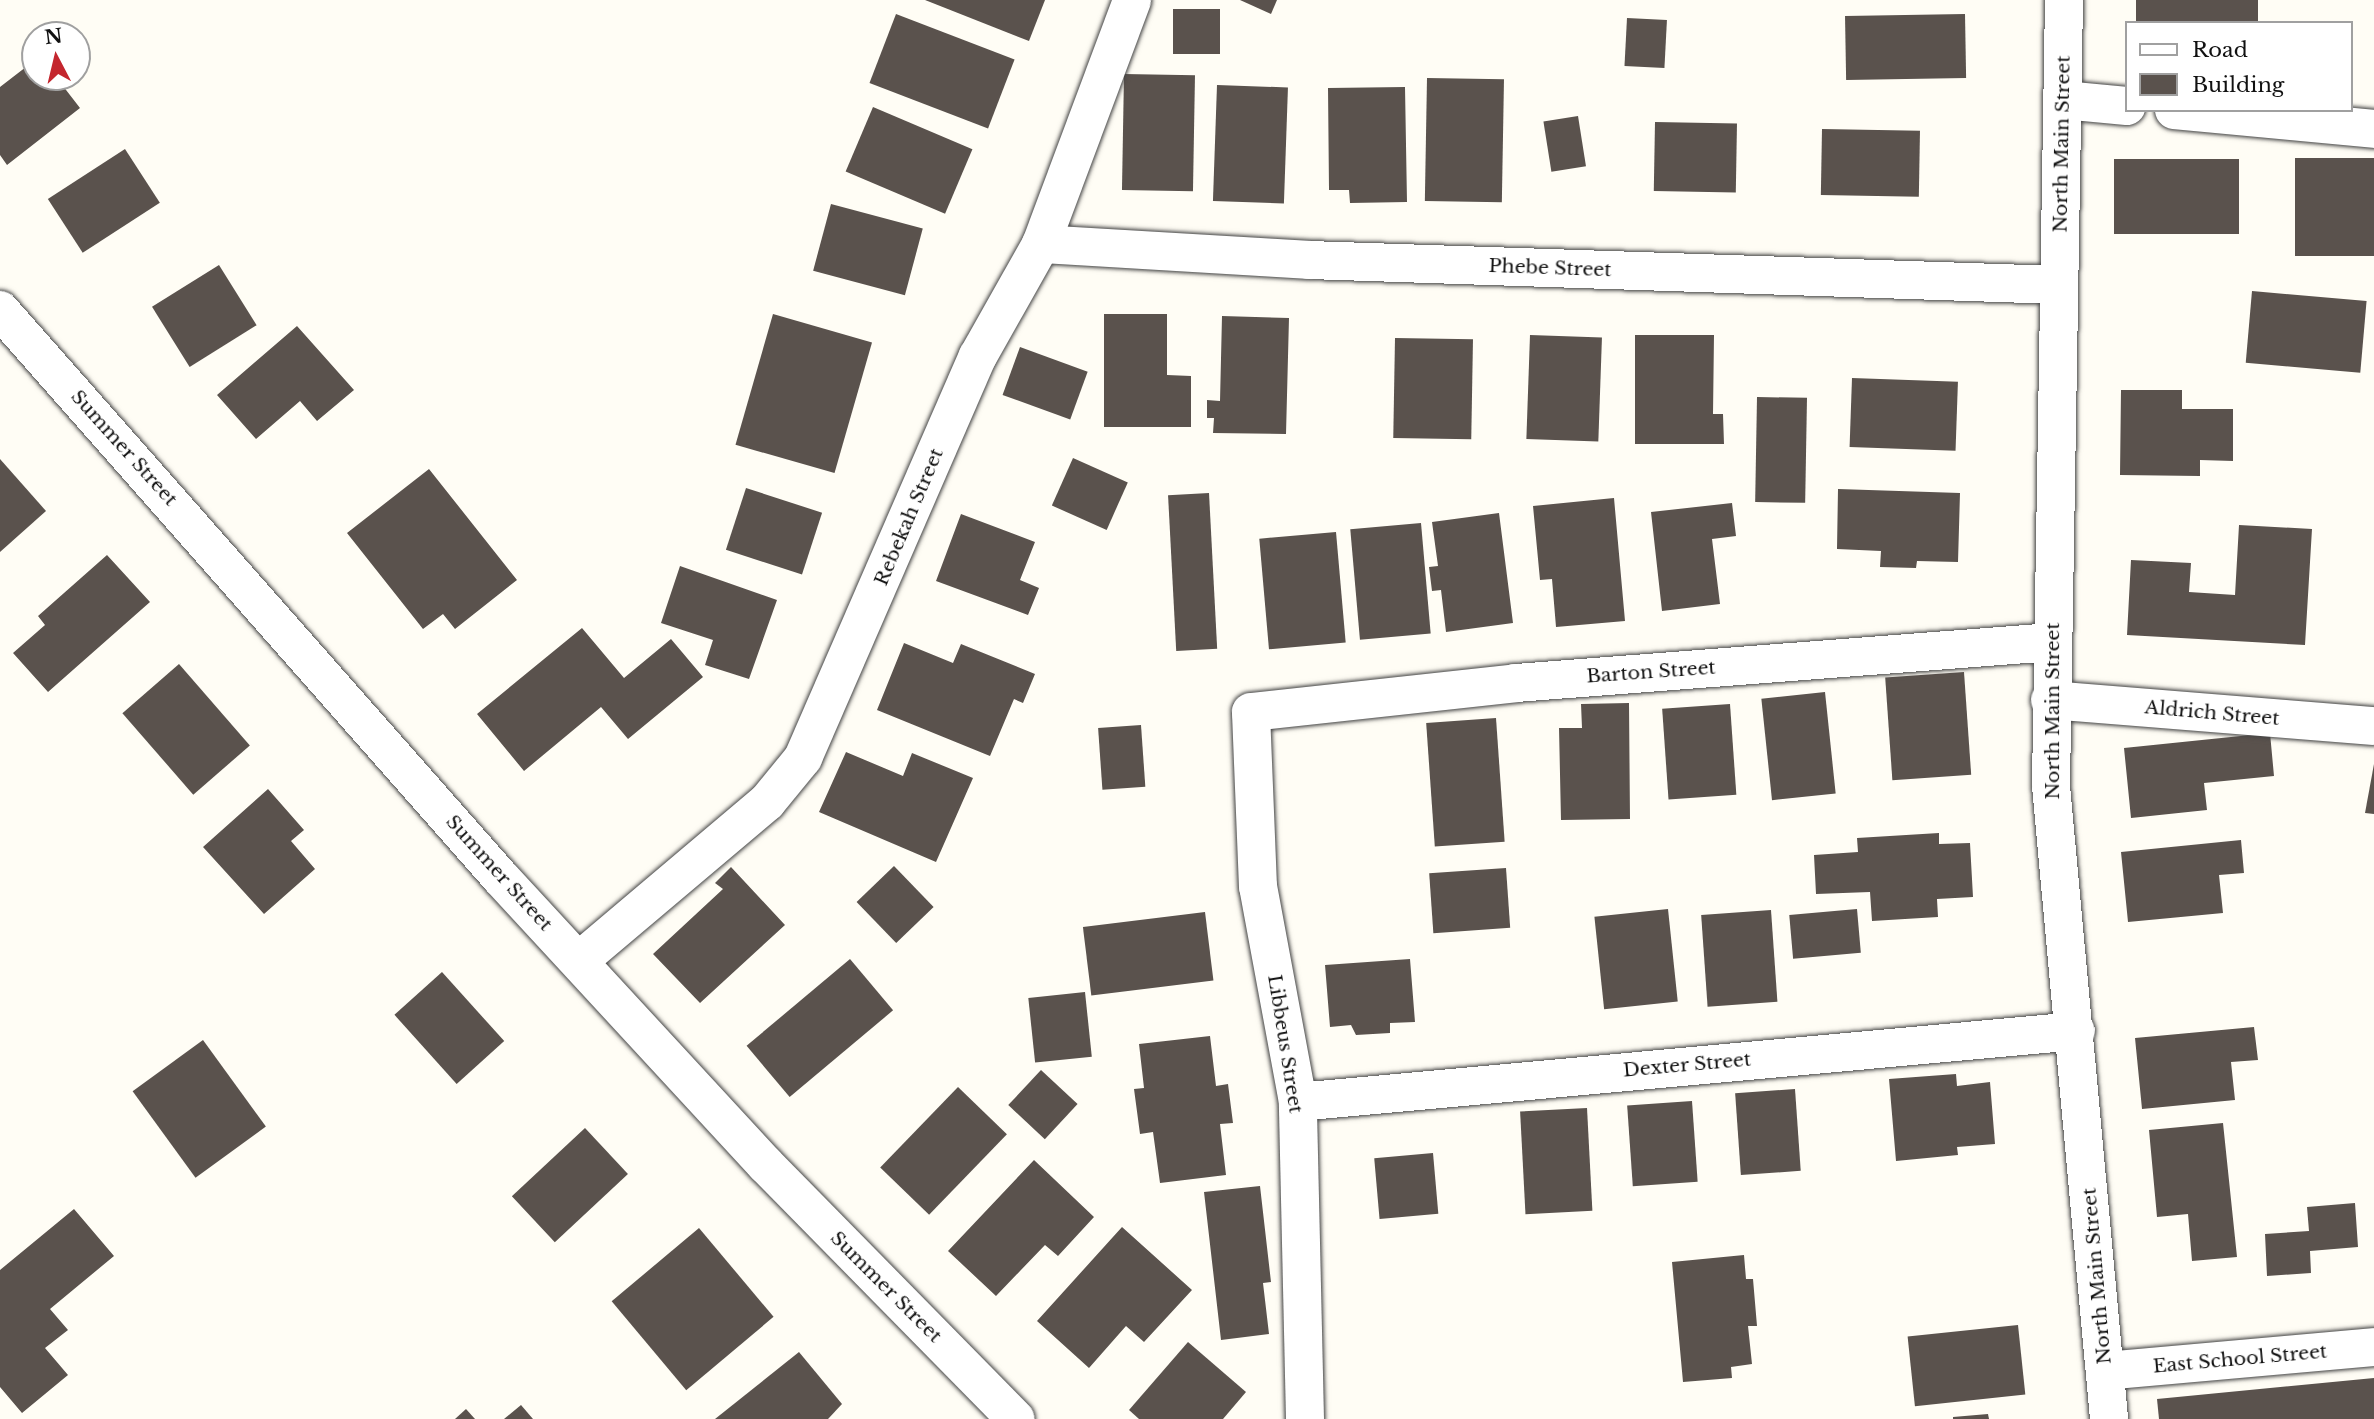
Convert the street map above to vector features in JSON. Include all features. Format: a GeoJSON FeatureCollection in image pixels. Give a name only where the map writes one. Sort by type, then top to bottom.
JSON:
{"type":"FeatureCollection","features":[{"type":"Feature","properties":{"kind":"street","name":"Rebekah Street"},"geometry":{"type":"LineString","coordinates":[[580,960],[767,802],[803,758],[978,356],[1041,244],[1132,0]]}},
{"type":"Feature","properties":{"kind":"street","name":"North Main Street"},"geometry":{"type":"LineString","coordinates":[[2064,0],[2050,700],[2052,799],[2077,1031],[2109,1419]]}},
{"type":"Feature","properties":{"kind":"street"},"geometry":{"type":"LineString","coordinates":[[2063,100],[2126,106]]}},
{"type":"Feature","properties":{"kind":"street"},"geometry":{"type":"LineString","coordinates":[[2195,112],[2374,129]]}},
{"type":"Feature","properties":{"kind":"street","name":"Phebe Street"},"geometry":{"type":"LineString","coordinates":[[1041,244],[1309,260],[2059,285]]}},
{"type":"Feature","properties":{"kind":"street","name":"Summer Street"},"geometry":{"type":"LineString","coordinates":[[0,310],[501,878],[580,960],[766,1165],[1016,1419]]}},
{"type":"Feature","properties":{"kind":"street","name":"Barton Street"},"geometry":{"type":"LineString","coordinates":[[1251,712],[1516,683],[2052,642]]}},
{"type":"Feature","properties":{"kind":"street","name":"Aldrich Street"},"geometry":{"type":"LineString","coordinates":[[2050,700],[2374,726]]}},
{"type":"Feature","properties":{"kind":"street","name":"Libbeus Street"},"geometry":{"type":"LineString","coordinates":[[1251,712],[1258,887],[1298,1102],[1305,1419]]}},
{"type":"Feature","properties":{"kind":"street","name":"Dexter Street"},"geometry":{"type":"LineString","coordinates":[[1298,1102],[2077,1031]]}},
{"type":"Feature","properties":{"kind":"street","name":"East School Street"},"geometry":{"type":"LineString","coordinates":[[2105,1371],[2374,1346]]}},
{"type":"Feature","properties":{"kind":"building"},"geometry":{"type":"Polygon","coordinates":[[[925,0],[1045,0],[1029,41],[925,0]]]}},
{"type":"Feature","properties":{"kind":"building"},"geometry":{"type":"Polygon","coordinates":[[[1240,0],[1277,0],[1271,14],[1240,0]]]}},
{"type":"Feature","properties":{"kind":"building"},"geometry":{"type":"Polygon","coordinates":[[[2136,0],[2258,0],[2258,21],[2136,21],[2136,0]]]}},
{"type":"Feature","properties":{"kind":"building"},"geometry":{"type":"Polygon","coordinates":[[[1173,9],[1220,9],[1220,54],[1173,54],[1173,9]]]}},
{"type":"Feature","properties":{"kind":"building"},"geometry":{"type":"Polygon","coordinates":[[[896,14],[1015,60],[988,129],[869,83],[896,14]]]}},
{"type":"Feature","properties":{"kind":"building"},"geometry":{"type":"Polygon","coordinates":[[[1965,14],[1966,78],[1846,80],[1845,16],[1965,14]]]}},
{"type":"Feature","properties":{"kind":"building"},"geometry":{"type":"Polygon","coordinates":[[[1627,18],[1667,20],[1664,68],[1624,66],[1627,18]]]}},
{"type":"Feature","properties":{"kind":"building"},"geometry":{"type":"Polygon","coordinates":[[[21,71],[21,91],[67,91],[80,108],[7,165],[0,155],[0,87],[21,71]]]}},
{"type":"Feature","properties":{"kind":"building"},"geometry":{"type":"Polygon","coordinates":[[[1124,74],[1195,75],[1193,191],[1122,190],[1124,74]]]}},
{"type":"Feature","properties":{"kind":"building"},"geometry":{"type":"Polygon","coordinates":[[[1427,78],[1504,79],[1502,202],[1425,201],[1427,78]]]}},
{"type":"Feature","properties":{"kind":"building"},"geometry":{"type":"Polygon","coordinates":[[[1217,85],[1288,87],[1284,203],[1213,201],[1217,85]]]}},
{"type":"Feature","properties":{"kind":"building"},"geometry":{"type":"Polygon","coordinates":[[[1405,87],[1407,202],[1350,203],[1349,190],[1329,190],[1328,88],[1405,87]]]}},
{"type":"Feature","properties":{"kind":"building"},"geometry":{"type":"Polygon","coordinates":[[[873,107],[972,149],[945,214],[846,171],[873,107]]]}},
{"type":"Feature","properties":{"kind":"building"},"geometry":{"type":"Polygon","coordinates":[[[1578,116],[1586,166],[1551,172],[1543,121],[1578,116]]]}},
{"type":"Feature","properties":{"kind":"building"},"geometry":{"type":"Polygon","coordinates":[[[1655,122],[1737,123],[1736,192],[1654,191],[1655,122]]]}},
{"type":"Feature","properties":{"kind":"building"},"geometry":{"type":"Polygon","coordinates":[[[1822,129],[1920,131],[1919,197],[1821,195],[1822,129]]]}},
{"type":"Feature","properties":{"kind":"building"},"geometry":{"type":"Polygon","coordinates":[[[125,149],[160,203],[83,253],[48,199],[125,149]]]}},
{"type":"Feature","properties":{"kind":"building"},"geometry":{"type":"Polygon","coordinates":[[[2295,158],[2374,158],[2374,256],[2295,256],[2295,158]]]}},
{"type":"Feature","properties":{"kind":"building"},"geometry":{"type":"Polygon","coordinates":[[[2114,159],[2239,159],[2239,234],[2114,234],[2114,159]]]}},
{"type":"Feature","properties":{"kind":"building"},"geometry":{"type":"Polygon","coordinates":[[[831,204],[923,229],[905,295],[813,271],[831,204]]]}},
{"type":"Feature","properties":{"kind":"building"},"geometry":{"type":"Polygon","coordinates":[[[219,265],[257,325],[190,367],[152,307],[219,265]]]}},
{"type":"Feature","properties":{"kind":"building"},"geometry":{"type":"Polygon","coordinates":[[[2252,291],[2367,301],[2360,373],[2246,363],[2252,291]]]}},
{"type":"Feature","properties":{"kind":"building"},"geometry":{"type":"Polygon","coordinates":[[[773,314],[872,342],[835,473],[736,445],[773,314]]]}},
{"type":"Feature","properties":{"kind":"building"},"geometry":{"type":"Polygon","coordinates":[[[1104,314],[1167,314],[1167,375],[1191,376],[1191,427],[1104,427],[1104,314]]]}},
{"type":"Feature","properties":{"kind":"building"},"geometry":{"type":"Polygon","coordinates":[[[1222,316],[1289,318],[1286,434],[1213,433],[1214,418],[1207,418],[1207,400],[1220,401],[1222,316]]]}},
{"type":"Feature","properties":{"kind":"building"},"geometry":{"type":"Polygon","coordinates":[[[297,326],[354,390],[317,421],[300,401],[256,439],[217,395],[297,326]]]}},
{"type":"Feature","properties":{"kind":"building"},"geometry":{"type":"Polygon","coordinates":[[[1530,335],[1602,338],[1598,441],[1526,439],[1530,335]]]}},
{"type":"Feature","properties":{"kind":"building"},"geometry":{"type":"Polygon","coordinates":[[[1635,335],[1714,335],[1713,414],[1723,414],[1724,444],[1635,444],[1635,335]]]}},
{"type":"Feature","properties":{"kind":"building"},"geometry":{"type":"Polygon","coordinates":[[[1395,338],[1473,339],[1471,439],[1393,438],[1395,338]]]}},
{"type":"Feature","properties":{"kind":"building"},"geometry":{"type":"Polygon","coordinates":[[[1020,347],[1088,372],[1070,420],[1003,395],[1020,347]]]}},
{"type":"Feature","properties":{"kind":"building"},"geometry":{"type":"Polygon","coordinates":[[[1852,378],[1958,382],[1956,451],[1850,447],[1852,378]]]}},
{"type":"Feature","properties":{"kind":"building"},"geometry":{"type":"Polygon","coordinates":[[[2121,390],[2182,390],[2182,409],[2233,409],[2233,461],[2200,460],[2200,476],[2120,475],[2121,390]]]}},
{"type":"Feature","properties":{"kind":"building"},"geometry":{"type":"Polygon","coordinates":[[[1757,397],[1807,398],[1805,503],[1755,502],[1757,397]]]}},
{"type":"Feature","properties":{"kind":"building"},"geometry":{"type":"Polygon","coordinates":[[[1073,458],[1128,482],[1107,530],[1052,506],[1073,458]]]}},
{"type":"Feature","properties":{"kind":"building"},"geometry":{"type":"Polygon","coordinates":[[[0,459],[46,511],[0,552],[0,459]]]}},
{"type":"Feature","properties":{"kind":"building"},"geometry":{"type":"Polygon","coordinates":[[[429,469],[517,580],[455,629],[443,614],[423,629],[347,533],[429,469]]]}},
{"type":"Feature","properties":{"kind":"building"},"geometry":{"type":"Polygon","coordinates":[[[746,488],[822,513],[802,575],[726,550],[746,488]]]}},
{"type":"Feature","properties":{"kind":"building"},"geometry":{"type":"Polygon","coordinates":[[[1838,489],[1960,493],[1958,562],[1917,561],[1916,568],[1880,567],[1881,551],[1837,549],[1838,489]]]}},
{"type":"Feature","properties":{"kind":"building"},"geometry":{"type":"Polygon","coordinates":[[[1209,493],[1217,649],[1176,651],[1168,495],[1209,493]]]}},
{"type":"Feature","properties":{"kind":"building"},"geometry":{"type":"Polygon","coordinates":[[[1614,498],[1625,621],[1556,627],[1552,579],[1540,580],[1533,506],[1614,498]]]}},
{"type":"Feature","properties":{"kind":"building"},"geometry":{"type":"Polygon","coordinates":[[[1732,503],[1736,536],[1712,539],[1720,604],[1662,611],[1651,512],[1732,503]]]}},
{"type":"Feature","properties":{"kind":"building"},"geometry":{"type":"Polygon","coordinates":[[[1499,513],[1513,623],[1446,632],[1441,590],[1432,591],[1429,567],[1438,566],[1432,522],[1499,513]]]}},
{"type":"Feature","properties":{"kind":"building"},"geometry":{"type":"Polygon","coordinates":[[[961,514],[1035,542],[1020,580],[1039,588],[1028,615],[936,581],[961,514]]]}},
{"type":"Feature","properties":{"kind":"building"},"geometry":{"type":"Polygon","coordinates":[[[1421,523],[1431,634],[1360,640],[1350,529],[1421,523]]]}},
{"type":"Feature","properties":{"kind":"building"},"geometry":{"type":"Polygon","coordinates":[[[2239,525],[2312,529],[2305,645],[2127,635],[2131,560],[2191,563],[2189,592],[2235,595],[2239,525]]]}},
{"type":"Feature","properties":{"kind":"building"},"geometry":{"type":"Polygon","coordinates":[[[1336,532],[1346,643],[1269,649],[1259,539],[1336,532]]]}},
{"type":"Feature","properties":{"kind":"building"},"geometry":{"type":"Polygon","coordinates":[[[107,555],[150,602],[48,692],[13,653],[45,625],[38,616],[107,555]]]}},
{"type":"Feature","properties":{"kind":"building"},"geometry":{"type":"Polygon","coordinates":[[[680,566],[777,600],[749,679],[705,665],[713,640],[661,623],[680,566]]]}},
{"type":"Feature","properties":{"kind":"building"},"geometry":{"type":"Polygon","coordinates":[[[582,628],[624,678],[671,639],[703,677],[628,739],[601,707],[524,771],[477,714],[582,628]]]}},
{"type":"Feature","properties":{"kind":"building"},"geometry":{"type":"Polygon","coordinates":[[[904,643],[953,663],[961,644],[1035,674],[1023,703],[1014,699],[990,756],[877,710],[904,643]]]}},
{"type":"Feature","properties":{"kind":"building"},"geometry":{"type":"Polygon","coordinates":[[[179,664],[250,746],[193,795],[122,713],[179,664]]]}},
{"type":"Feature","properties":{"kind":"building"},"geometry":{"type":"Polygon","coordinates":[[[1964,672],[1971,775],[1892,780],[1885,678],[1964,672]]]}},
{"type":"Feature","properties":{"kind":"building"},"geometry":{"type":"Polygon","coordinates":[[[1825,692],[1836,793],[1772,800],[1761,699],[1825,692]]]}},
{"type":"Feature","properties":{"kind":"building"},"geometry":{"type":"Polygon","coordinates":[[[1629,703],[1630,819],[1561,820],[1559,728],[1582,728],[1581,704],[1629,703]]]}},
{"type":"Feature","properties":{"kind":"building"},"geometry":{"type":"Polygon","coordinates":[[[1730,704],[1736,795],[1669,800],[1662,709],[1730,704]]]}},
{"type":"Feature","properties":{"kind":"building"},"geometry":{"type":"Polygon","coordinates":[[[1496,718],[1505,842],[1435,847],[1426,723],[1496,718]]]}},
{"type":"Feature","properties":{"kind":"building"},"geometry":{"type":"Polygon","coordinates":[[[1141,725],[1145,787],[1102,790],[1098,728],[1141,725]]]}},
{"type":"Feature","properties":{"kind":"building"},"geometry":{"type":"Polygon","coordinates":[[[2270,733],[2274,776],[2204,783],[2207,810],[2131,818],[2124,748],[2270,733]]]}},
{"type":"Feature","properties":{"kind":"building"},"geometry":{"type":"Polygon","coordinates":[[[846,752],[903,776],[912,753],[973,778],[936,862],[819,812],[846,752]]]}},
{"type":"Feature","properties":{"kind":"building"},"geometry":{"type":"Polygon","coordinates":[[[2374,764],[2374,814],[2365,813],[2374,764]]]}},
{"type":"Feature","properties":{"kind":"building"},"geometry":{"type":"Polygon","coordinates":[[[268,789],[304,830],[291,841],[315,869],[264,914],[203,847],[268,789]]]}},
{"type":"Feature","properties":{"kind":"building"},"geometry":{"type":"Polygon","coordinates":[[[1939,833],[1939,844],[1970,843],[1973,897],[1937,899],[1938,917],[1872,921],[1870,892],[1816,894],[1814,855],[1858,852],[1857,838],[1939,833]]]}},
{"type":"Feature","properties":{"kind":"building"},"geometry":{"type":"Polygon","coordinates":[[[2241,840],[2244,873],[2219,875],[2223,913],[2128,922],[2121,852],[2241,840]]]}},
{"type":"Feature","properties":{"kind":"building"},"geometry":{"type":"Polygon","coordinates":[[[894,866],[934,907],[896,943],[857,902],[894,866]]]}},
{"type":"Feature","properties":{"kind":"building"},"geometry":{"type":"Polygon","coordinates":[[[731,867],[785,925],[700,1003],[653,954],[723,889],[715,883],[731,867]]]}},
{"type":"Feature","properties":{"kind":"building"},"geometry":{"type":"Polygon","coordinates":[[[1506,868],[1510,928],[1433,933],[1429,873],[1506,868]]]}},
{"type":"Feature","properties":{"kind":"building"},"geometry":{"type":"Polygon","coordinates":[[[1668,909],[1678,1001],[1604,1009],[1594,917],[1668,909]]]}},
{"type":"Feature","properties":{"kind":"building"},"geometry":{"type":"Polygon","coordinates":[[[1857,909],[1861,953],[1793,959],[1789,915],[1857,909]]]}},
{"type":"Feature","properties":{"kind":"building"},"geometry":{"type":"Polygon","coordinates":[[[1771,910],[1777,1002],[1708,1007],[1701,915],[1771,910]]]}},
{"type":"Feature","properties":{"kind":"building"},"geometry":{"type":"Polygon","coordinates":[[[1205,912],[1213,980],[1091,995],[1083,927],[1205,912]]]}},
{"type":"Feature","properties":{"kind":"building"},"geometry":{"type":"Polygon","coordinates":[[[850,959],[893,1010],[790,1097],[747,1046],[850,959]]]}},
{"type":"Feature","properties":{"kind":"building"},"geometry":{"type":"Polygon","coordinates":[[[1410,959],[1415,1022],[1390,1023],[1390,1033],[1356,1035],[1351,1025],[1330,1027],[1325,965],[1410,959]]]}},
{"type":"Feature","properties":{"kind":"building"},"geometry":{"type":"Polygon","coordinates":[[[442,972],[504,1041],[457,1084],[394,1015],[442,972]]]}},
{"type":"Feature","properties":{"kind":"building"},"geometry":{"type":"Polygon","coordinates":[[[1085,992],[1092,1057],[1035,1063],[1028,998],[1085,992]]]}},
{"type":"Feature","properties":{"kind":"building"},"geometry":{"type":"Polygon","coordinates":[[[2254,1027],[2258,1060],[2231,1062],[2235,1100],[2142,1109],[2135,1038],[2254,1027]]]}},
{"type":"Feature","properties":{"kind":"building"},"geometry":{"type":"Polygon","coordinates":[[[1210,1036],[1216,1086],[1228,1084],[1233,1123],[1220,1124],[1226,1175],[1160,1183],[1153,1132],[1140,1134],[1134,1089],[1144,1088],[1139,1044],[1210,1036]]]}},
{"type":"Feature","properties":{"kind":"building"},"geometry":{"type":"Polygon","coordinates":[[[203,1040],[266,1127],[196,1178],[133,1091],[203,1040]]]}},
{"type":"Feature","properties":{"kind":"building"},"geometry":{"type":"Polygon","coordinates":[[[1041,1070],[1078,1104],[1045,1139],[1008,1105],[1041,1070]]]}},
{"type":"Feature","properties":{"kind":"building"},"geometry":{"type":"Polygon","coordinates":[[[1956,1074],[1957,1086],[1990,1082],[1995,1144],[1957,1147],[1958,1155],[1896,1161],[1889,1079],[1956,1074]]]}},
{"type":"Feature","properties":{"kind":"building"},"geometry":{"type":"Polygon","coordinates":[[[958,1087],[1007,1134],[929,1215],[880,1168],[958,1087]]]}},
{"type":"Feature","properties":{"kind":"building"},"geometry":{"type":"Polygon","coordinates":[[[1795,1089],[1801,1171],[1741,1175],[1735,1093],[1795,1089]]]}},
{"type":"Feature","properties":{"kind":"building"},"geometry":{"type":"Polygon","coordinates":[[[1692,1101],[1698,1182],[1633,1186],[1627,1106],[1692,1101]]]}},
{"type":"Feature","properties":{"kind":"building"},"geometry":{"type":"Polygon","coordinates":[[[1587,1108],[1592,1211],[1525,1214],[1520,1112],[1587,1108]]]}},
{"type":"Feature","properties":{"kind":"building"},"geometry":{"type":"Polygon","coordinates":[[[2223,1123],[2237,1257],[2192,1261],[2188,1214],[2157,1217],[2149,1130],[2223,1123]]]}},
{"type":"Feature","properties":{"kind":"building"},"geometry":{"type":"Polygon","coordinates":[[[585,1128],[628,1174],[555,1242],[512,1196],[585,1128]]]}},
{"type":"Feature","properties":{"kind":"building"},"geometry":{"type":"Polygon","coordinates":[[[1433,1153],[1438,1214],[1380,1219],[1374,1158],[1433,1153]]]}},
{"type":"Feature","properties":{"kind":"building"},"geometry":{"type":"Polygon","coordinates":[[[1034,1160],[1094,1217],[1058,1256],[1045,1245],[996,1296],[948,1251],[1034,1160]]]}},
{"type":"Feature","properties":{"kind":"building"},"geometry":{"type":"Polygon","coordinates":[[[1260,1186],[1271,1282],[1263,1283],[1269,1334],[1221,1340],[1204,1192],[1260,1186]]]}},
{"type":"Feature","properties":{"kind":"building"},"geometry":{"type":"Polygon","coordinates":[[[2355,1203],[2358,1247],[2310,1251],[2311,1273],[2267,1276],[2265,1234],[2309,1231],[2307,1207],[2355,1203]]]}},
{"type":"Feature","properties":{"kind":"building"},"geometry":{"type":"Polygon","coordinates":[[[74,1209],[114,1256],[50,1309],[68,1330],[45,1348],[68,1375],[22,1413],[0,1387],[0,1270],[74,1209]]]}},
{"type":"Feature","properties":{"kind":"building"},"geometry":{"type":"Polygon","coordinates":[[[1122,1227],[1192,1290],[1144,1342],[1126,1326],[1089,1368],[1037,1321],[1122,1227]]]}},
{"type":"Feature","properties":{"kind":"building"},"geometry":{"type":"Polygon","coordinates":[[[699,1228],[774,1317],[686,1390],[612,1301],[699,1228]]]}},
{"type":"Feature","properties":{"kind":"building"},"geometry":{"type":"Polygon","coordinates":[[[1744,1255],[1746,1279],[1753,1279],[1757,1326],[1748,1326],[1752,1364],[1731,1367],[1732,1378],[1683,1382],[1672,1262],[1744,1255]]]}},
{"type":"Feature","properties":{"kind":"building"},"geometry":{"type":"Polygon","coordinates":[[[2018,1325],[2025,1395],[1915,1406],[1908,1337],[2018,1325]]]}},
{"type":"Feature","properties":{"kind":"building"},"geometry":{"type":"Polygon","coordinates":[[[1188,1342],[1246,1392],[1223,1419],[1139,1419],[1129,1410],[1188,1342]]]}},
{"type":"Feature","properties":{"kind":"building"},"geometry":{"type":"Polygon","coordinates":[[[799,1352],[842,1404],[828,1419],[715,1419],[799,1352]]]}},
{"type":"Feature","properties":{"kind":"building"},"geometry":{"type":"Polygon","coordinates":[[[2374,1378],[2374,1419],[2159,1419],[2157,1399],[2374,1378]]]}},
{"type":"Feature","properties":{"kind":"building"},"geometry":{"type":"Polygon","coordinates":[[[521,1405],[533,1419],[504,1419],[521,1405]]]}},
{"type":"Feature","properties":{"kind":"building"},"geometry":{"type":"Polygon","coordinates":[[[466,1409],[475,1419],[455,1419],[466,1409]]]}},
{"type":"Feature","properties":{"kind":"building"},"geometry":{"type":"Polygon","coordinates":[[[1988,1414],[1989,1419],[1953,1419],[1953,1417],[1988,1414]]]}}]}
